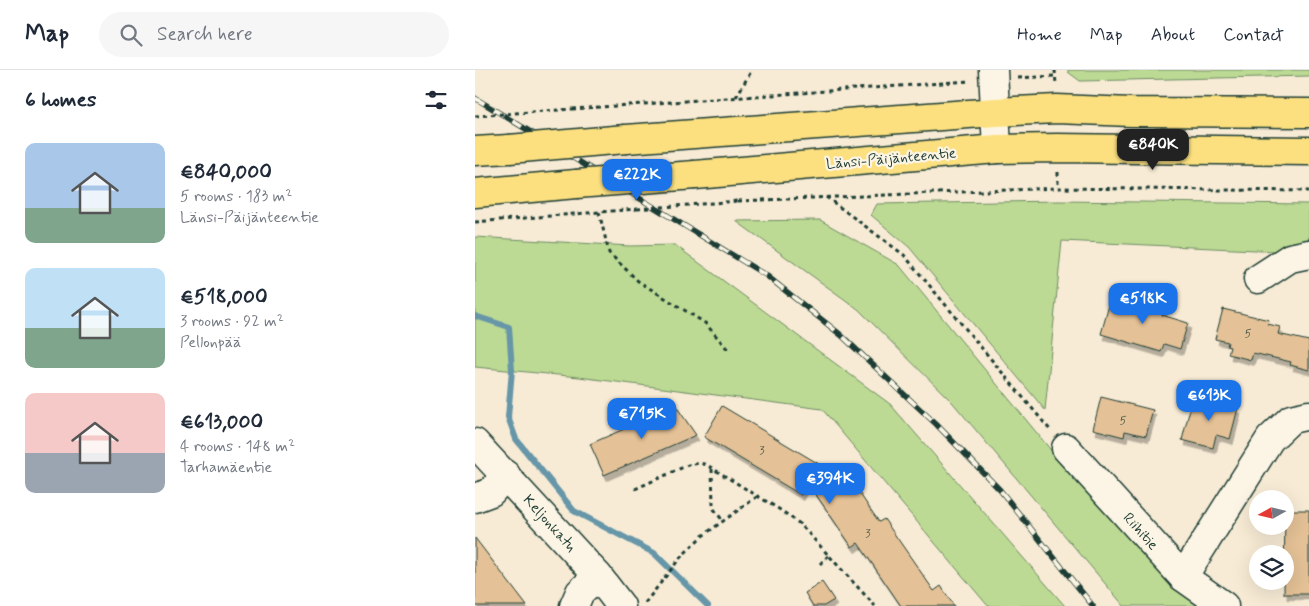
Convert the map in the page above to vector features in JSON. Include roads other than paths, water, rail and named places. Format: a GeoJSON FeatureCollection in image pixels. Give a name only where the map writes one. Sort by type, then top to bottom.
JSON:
{"type":"FeatureCollection","features":[{"type":"Feature","properties":{"kind":"main road"},"geometry":{"type":"LineString","coordinates":[[475,151],[1057,109],[1131,112],[1309,113]]}},
{"type":"Feature","properties":{"kind":"main road","name":"Länsi-Päijänteentie"},"geometry":{"type":"LineString","coordinates":[[475,193],[997,149],[1309,151]]}},
{"type":"Feature","properties":{"kind":"street"},"geometry":{"type":"LineString","coordinates":[[993,74],[997,149]]}},
{"type":"Feature","properties":{"kind":"street"},"geometry":{"type":"LineString","coordinates":[[1258,279],[1290,258],[1309,254]]}},
{"type":"Feature","properties":{"kind":"street"},"geometry":{"type":"LineString","coordinates":[[1183,577],[1270,439],[1291,419],[1309,415]]}},
{"type":"Feature","properties":{"kind":"street","name":"Keljonkatu"},"geometry":{"type":"LineString","coordinates":[[475,443],[598,576],[621,606]]}},
{"type":"Feature","properties":{"kind":"street","name":"Riihitie"},"geometry":{"type":"LineString","coordinates":[[1066,448],[1183,577],[1224,606]]}},
{"type":"Feature","properties":{"kind":"street"},"geometry":{"type":"LineString","coordinates":[[475,498],[491,492],[506,475]]}},
{"type":"Feature","properties":{"kind":"street"},"geometry":{"type":"LineString","coordinates":[[574,606],[581,592],[598,576]]}},
{"type":"Feature","properties":{"kind":"waterway"},"geometry":{"type":"LineString","coordinates":[[475,316],[509,327],[512,370],[508,417],[516,439],[574,511],[654,553],[708,606]]}},
{"type":"Feature","properties":{"kind":"railway"},"geometry":{"type":"LineString","coordinates":[[475,98],[767,276],[841,335],[936,424],[1000,490],[1093,606]]}}]}
